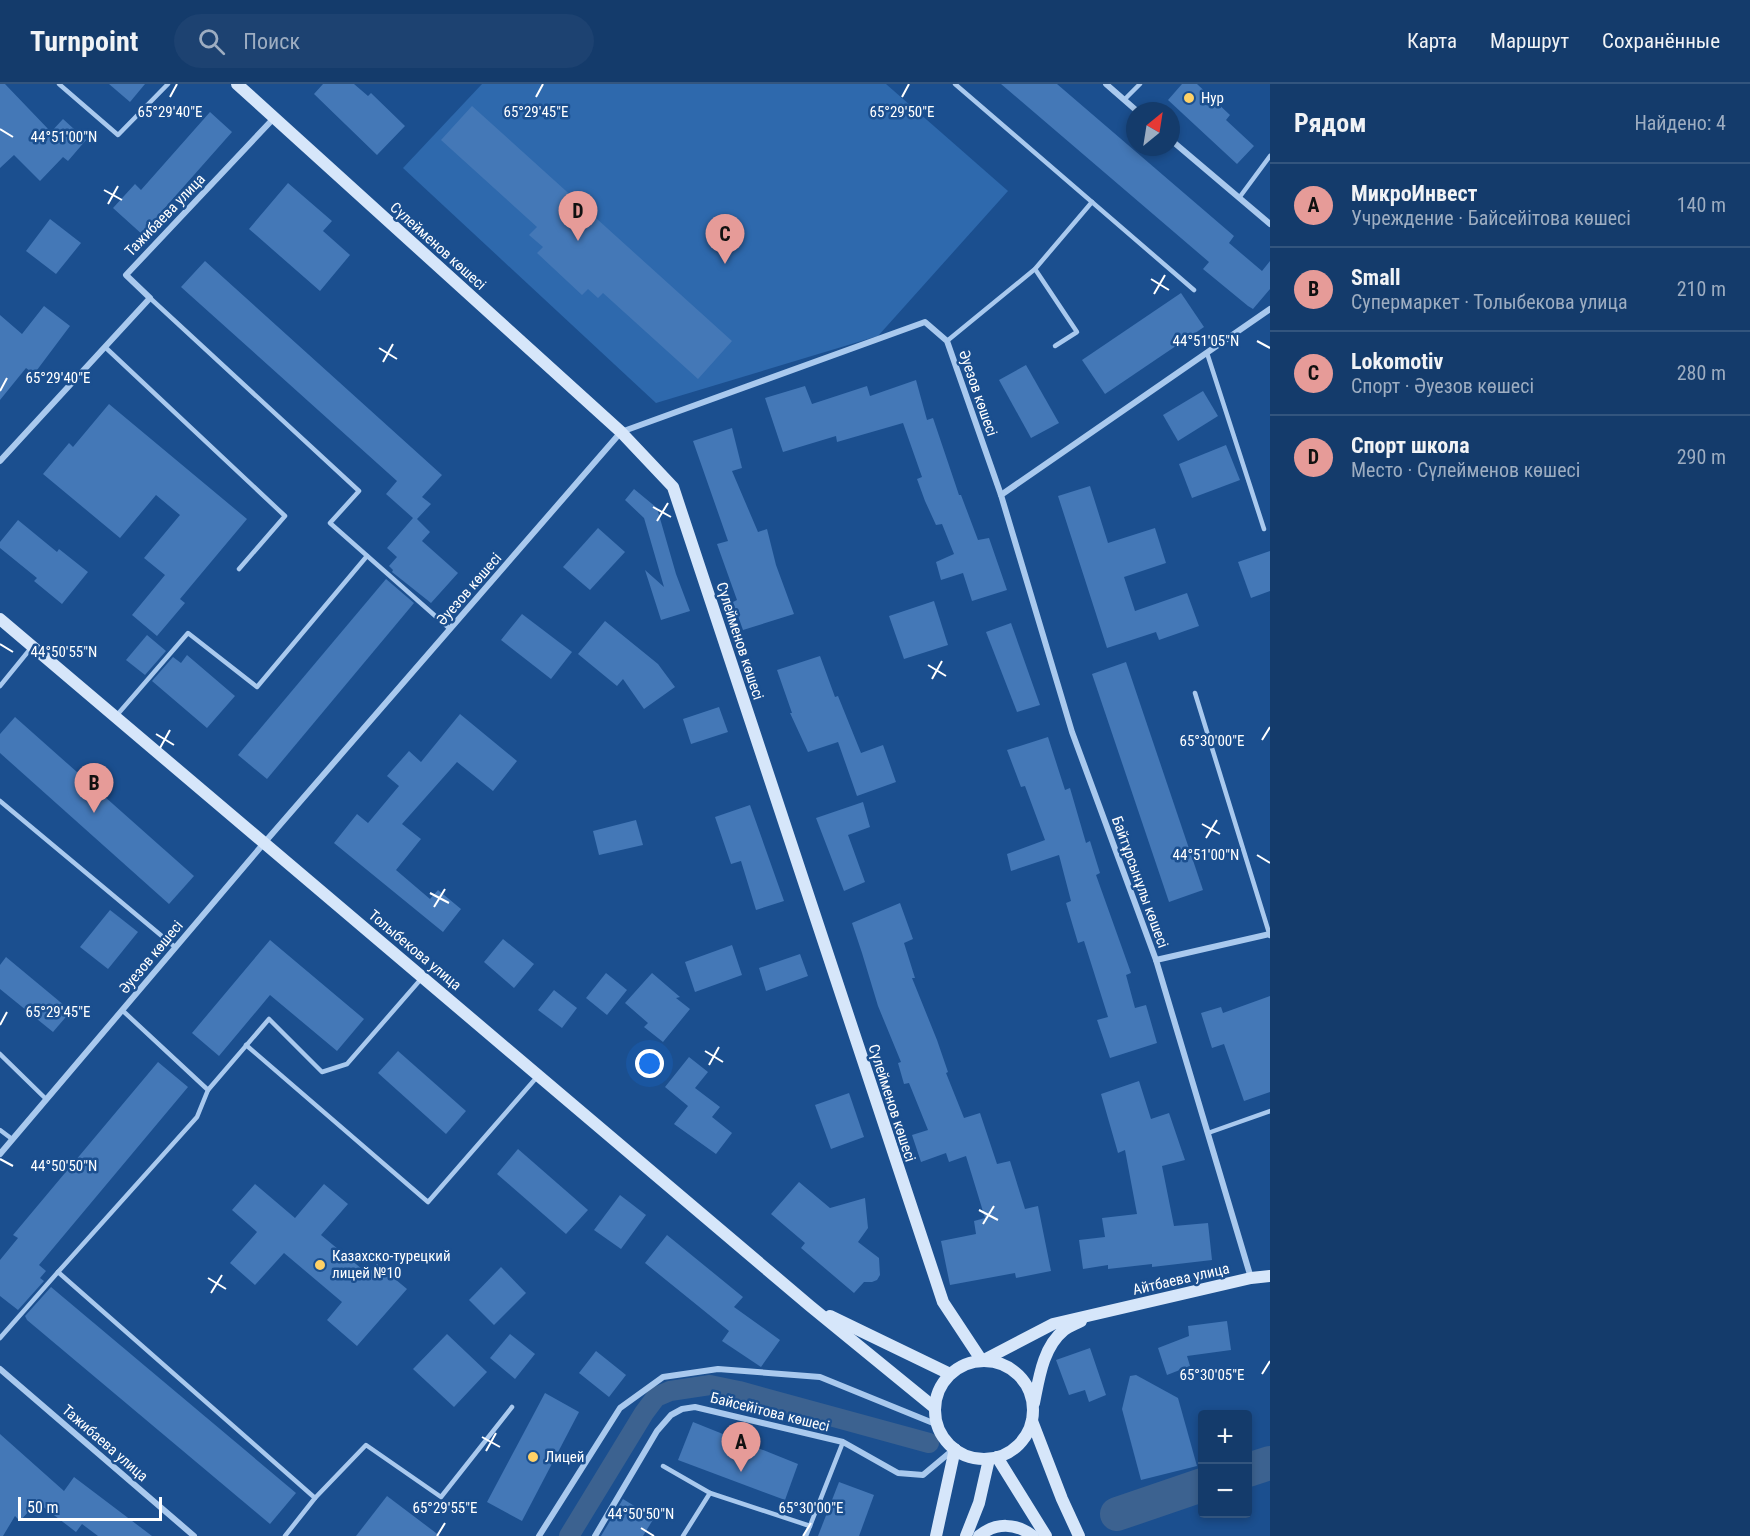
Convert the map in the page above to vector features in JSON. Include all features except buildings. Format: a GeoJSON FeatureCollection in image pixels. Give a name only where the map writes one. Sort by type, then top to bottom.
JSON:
{"type":"FeatureCollection","features":[{"type":"Feature","properties":{"kind":"main road","name":"Сүлейменов көшесі"},"geometry":{"type":"LineString","coordinates":[[237,84],[621,432],[673,488],[943,1302],[982,1361]]}},
{"type":"Feature","properties":{"kind":"main road","name":"Толыбекова улица"},"geometry":{"type":"LineString","coordinates":[[0,619],[810,1306]]}},
{"type":"Feature","properties":{"kind":"main road","name":"Айтбаева улица"},"geometry":{"type":"LineString","coordinates":[[1099,1312],[1251,1278],[1270,1276]]}},
{"type":"Feature","properties":{"kind":"main road"},"geometry":{"type":"LineString","coordinates":[[810,1306],[950,1374]]}},
{"type":"Feature","properties":{"kind":"main road"},"geometry":{"type":"LineString","coordinates":[[810,1306],[935,1408]]}},
{"type":"Feature","properties":{"kind":"main road"},"geometry":{"type":"LineString","coordinates":[[982,1361],[1053,1324],[1099,1312]]}},
{"type":"Feature","properties":{"kind":"main road"},"geometry":{"type":"LineString","coordinates":[[1034,1407],[1030,1392],[1022,1379],[1011,1369],[997,1362],[982,1361],[970,1363],[950,1374],[940,1390],[935,1408],[938,1425],[944,1438],[955,1449],[977,1458],[993,1458],[1010,1452],[1028,1433],[1032,1420],[1034,1407],[1039,1374],[1048,1350],[1064,1330],[1099,1312]]}},
{"type":"Feature","properties":{"kind":"main road"},"geometry":{"type":"LineString","coordinates":[[1032,1420],[1062,1499],[1079,1536]]}},
{"type":"Feature","properties":{"kind":"main road"},"geometry":{"type":"LineString","coordinates":[[936,1536],[955,1449]]}},
{"type":"Feature","properties":{"kind":"main road"},"geometry":{"type":"LineString","coordinates":[[966,1536],[993,1458]]}},
{"type":"Feature","properties":{"kind":"main road"},"geometry":{"type":"LineString","coordinates":[[993,1458],[1046,1536]]}},
{"type":"Feature","properties":{"kind":"main road"},"geometry":{"type":"LineString","coordinates":[[979,1536],[987,1529],[1000,1526],[1024,1529],[1033,1536]]}},
{"type":"Feature","properties":{"kind":"street"},"geometry":{"type":"LineString","coordinates":[[1106,84],[1126,102]]}},
{"type":"Feature","properties":{"kind":"street","name":"Тажибаева улица"},"geometry":{"type":"LineString","coordinates":[[150,298],[126,275],[274,118]]}},
{"type":"Feature","properties":{"kind":"street"},"geometry":{"type":"LineString","coordinates":[[1180,148],[1270,224]]}},
{"type":"Feature","properties":{"kind":"street"},"geometry":{"type":"LineString","coordinates":[[0,461],[150,298]]}},
{"type":"Feature","properties":{"kind":"street"},"geometry":{"type":"LineString","coordinates":[[1001,495],[1270,309]]}},
{"type":"Feature","properties":{"kind":"street","name":"Әуезов көшесі"},"geometry":{"type":"LineString","coordinates":[[0,1154],[265,842],[621,432],[925,322],[947,341],[1001,495]]}},
{"type":"Feature","properties":{"kind":"street","name":"Байтұрсынұлы көшесі"},"geometry":{"type":"LineString","coordinates":[[1001,495],[1072,732],[1156,960],[1251,1278]]}},
{"type":"Feature","properties":{"kind":"street"},"geometry":{"type":"LineString","coordinates":[[1156,960],[1270,935]]}},
{"type":"Feature","properties":{"kind":"street","name":"Тажибаева улица"},"geometry":{"type":"LineString","coordinates":[[0,1369],[194,1536]]}},
{"type":"Feature","properties":{"kind":"street","name":"Байсейітова көшесі"},"geometry":{"type":"LineString","coordinates":[[539,1536],[620,1408],[663,1377],[718,1369],[820,1377],[938,1425]]}},
{"type":"Feature","properties":{"kind":"street","name":"Байсейітова көшесі"},"geometry":{"type":"LineString","coordinates":[[596,1536],[657,1431],[672,1415],[682,1409],[695,1407],[843,1442],[898,1473],[923,1476],[955,1449]]}},
{"type":"Feature","properties":{"kind":"lane"},"geometry":{"type":"LineString","coordinates":[[59,84],[118,135],[168,84]]}},
{"type":"Feature","properties":{"kind":"lane"},"geometry":{"type":"LineString","coordinates":[[956,84],[1194,290]]}},
{"type":"Feature","properties":{"kind":"lane"},"geometry":{"type":"LineString","coordinates":[[1124,100],[1140,84]]}},
{"type":"Feature","properties":{"kind":"lane"},"geometry":{"type":"LineString","coordinates":[[1239,198],[1270,156]]}},
{"type":"Feature","properties":{"kind":"lane"},"geometry":{"type":"LineString","coordinates":[[947,341],[1035,269],[1092,202]]}},
{"type":"Feature","properties":{"kind":"lane"},"geometry":{"type":"LineString","coordinates":[[1035,269],[1077,333],[1054,346]]}},
{"type":"Feature","properties":{"kind":"lane"},"geometry":{"type":"LineString","coordinates":[[150,298],[359,491],[330,524],[450,629]]}},
{"type":"Feature","properties":{"kind":"lane"},"geometry":{"type":"LineString","coordinates":[[105,347],[285,516],[239,569]]}},
{"type":"Feature","properties":{"kind":"lane"},"geometry":{"type":"LineString","coordinates":[[1207,353],[1264,529]]}},
{"type":"Feature","properties":{"kind":"lane"},"geometry":{"type":"LineString","coordinates":[[116,717],[188,633],[256,687],[367,556]]}},
{"type":"Feature","properties":{"kind":"lane"},"geometry":{"type":"LineString","coordinates":[[0,686],[33,646]]}},
{"type":"Feature","properties":{"kind":"lane"},"geometry":{"type":"LineString","coordinates":[[1196,693],[1270,935]]}},
{"type":"Feature","properties":{"kind":"lane"},"geometry":{"type":"LineString","coordinates":[[0,801],[175,947]]}},
{"type":"Feature","properties":{"kind":"lane"},"geometry":{"type":"LineString","coordinates":[[0,1338],[197,1116],[208,1090],[269,1019],[322,1071],[347,1064],[423,977]]}},
{"type":"Feature","properties":{"kind":"lane"},"geometry":{"type":"LineString","coordinates":[[122,1010],[208,1090]]}},
{"type":"Feature","properties":{"kind":"lane"},"geometry":{"type":"LineString","coordinates":[[246,1046],[428,1202],[538,1075]]}},
{"type":"Feature","properties":{"kind":"lane"},"geometry":{"type":"LineString","coordinates":[[0,1054],[46,1099]]}},
{"type":"Feature","properties":{"kind":"lane"},"geometry":{"type":"LineString","coordinates":[[1208,1133],[1270,1112]]}},
{"type":"Feature","properties":{"kind":"lane"},"geometry":{"type":"LineString","coordinates":[[0,1130],[12,1139]]}},
{"type":"Feature","properties":{"kind":"lane"},"geometry":{"type":"LineString","coordinates":[[58,1272],[315,1498]]}},
{"type":"Feature","properties":{"kind":"lane"},"geometry":{"type":"LineString","coordinates":[[285,1536],[315,1498],[366,1445],[441,1497],[512,1407]]}},
{"type":"Feature","properties":{"kind":"lane"},"geometry":{"type":"LineString","coordinates":[[806,1536],[843,1442]]}},
{"type":"Feature","properties":{"kind":"lane"},"geometry":{"type":"LineString","coordinates":[[663,1466],[710,1493],[810,1526]]}},
{"type":"Feature","properties":{"kind":"lane"},"geometry":{"type":"LineString","coordinates":[[683,1536],[710,1493]]}},
{"type":"Feature","properties":{"kind":"shaded area"},"geometry":{"type":"Polygon","coordinates":[[[482,84],[886,84],[1008,191],[878,336],[656,403],[403,168],[482,84]]]}},
{"type":"Feature","properties":{"kind":"waterway"},"geometry":{"type":"LineString","coordinates":[[569,1536],[644,1413],[656,1397],[670,1391],[710,1385],[929,1443]]}},
{"type":"Feature","properties":{"kind":"waterway"},"geometry":{"type":"LineString","coordinates":[[1252,1469],[1270,1463]]}},
{"type":"Feature","properties":{"kind":"waterway"},"geometry":{"type":"LineString","coordinates":[[1117,1514],[1198,1486]]}},
{"type":"Feature","properties":{"kind":"place","name":"Нур"},"geometry":{"type":"Point","coordinates":[1189,98]}},
{"type":"Feature","properties":{"kind":"place","name":"Спорт школа"},"geometry":{"type":"Point","coordinates":[578,241]}},
{"type":"Feature","properties":{"kind":"place","name":"Lokomotiv"},"geometry":{"type":"Point","coordinates":[725,264]}},
{"type":"Feature","properties":{"kind":"place","name":"Small"},"geometry":{"type":"Point","coordinates":[94,813]}},
{"type":"Feature","properties":{"kind":"place","name":"Казахско-турецкий лицей №10"},"geometry":{"type":"Point","coordinates":[320,1265]}},
{"type":"Feature","properties":{"kind":"place","name":"Лицей"},"geometry":{"type":"Point","coordinates":[533,1457]}},
{"type":"Feature","properties":{"kind":"place","name":"МикроИнвест"},"geometry":{"type":"Point","coordinates":[741,1472]}}]}
